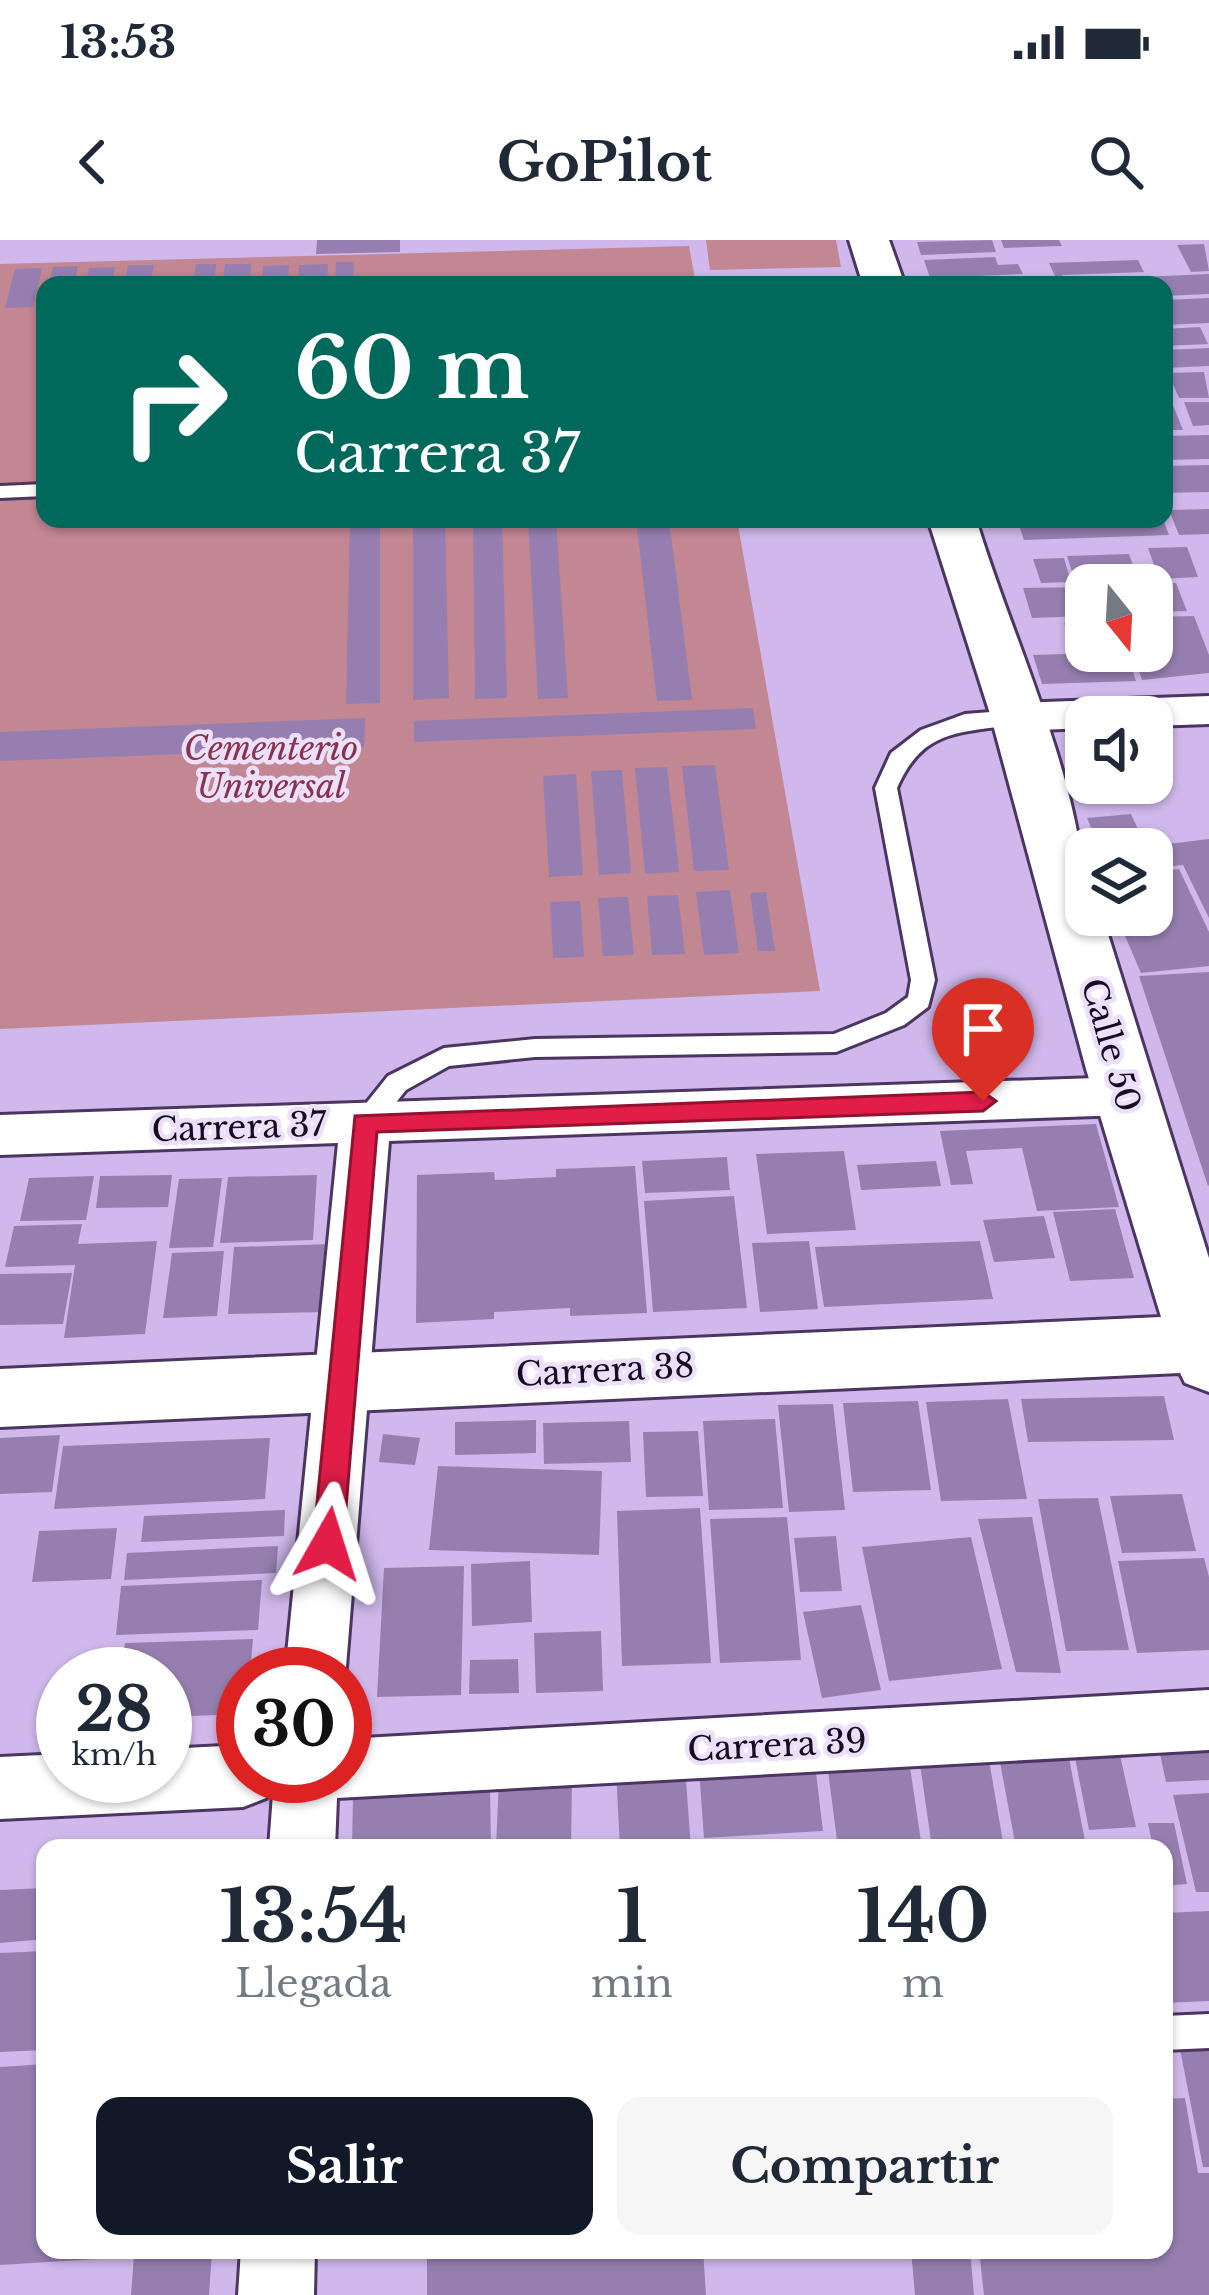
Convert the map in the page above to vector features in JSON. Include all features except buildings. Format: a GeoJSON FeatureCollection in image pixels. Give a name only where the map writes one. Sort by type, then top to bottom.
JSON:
{"type":"FeatureCollection","features":[{"type":"Feature","properties":{"kind":"street"},"geometry":{"type":"LineString","coordinates":[[869,240],[881,276]]}},
{"type":"Feature","properties":{"kind":"street","name":"Calle 50"},"geometry":{"type":"LineString","coordinates":[[955,528],[1017,717],[1125,1096],[1207,1350]]}},
{"type":"Feature","properties":{"kind":"street"},"geometry":{"type":"LineString","coordinates":[[1017,717],[1209,710]]}},
{"type":"Feature","properties":{"kind":"street","name":"Carrera 37"},"geometry":{"type":"LineString","coordinates":[[0,1135],[1125,1096]]}},
{"type":"Feature","properties":{"kind":"street"},"geometry":{"type":"LineString","coordinates":[[318,1647],[364,1123]]}},
{"type":"Feature","properties":{"kind":"street","name":"Carrera 38"},"geometry":{"type":"LineString","coordinates":[[0,1398],[1207,1350]]}},
{"type":"Feature","properties":{"kind":"street","name":"Carrera 39"},"geometry":{"type":"LineString","coordinates":[[372,1769],[1209,1720]]}},
{"type":"Feature","properties":{"kind":"street"},"geometry":{"type":"LineString","coordinates":[[0,1788],[216,1777]]}},
{"type":"Feature","properties":{"kind":"street"},"geometry":{"type":"LineString","coordinates":[[302,1839],[304,1803]]}},
{"type":"Feature","properties":{"kind":"street"},"geometry":{"type":"LineString","coordinates":[[276,2295],[278,2259]]}},
{"type":"Feature","properties":{"kind":"lane"},"geometry":{"type":"LineString","coordinates":[[0,492],[36,490]]}},
{"type":"Feature","properties":{"kind":"lane"},"geometry":{"type":"LineString","coordinates":[[364,1123],[398,1083],[444,1057],[535,1048],[836,1043],[895,1019],[919,1001],[923,980],[886,788],[899,758],[929,735],[965,721],[1017,717]]}},
{"type":"Feature","properties":{"kind":"lane"},"geometry":{"type":"LineString","coordinates":[[1173,2033],[1209,2031]]}},
{"type":"Feature","properties":{"kind":"green space"},"geometry":{"type":"Polygon","coordinates":[[[706,240],[836,240],[841,267],[710,270],[706,240]]]}},
{"type":"Feature","properties":{"kind":"green space","name":"Cementerio Universal"},"geometry":{"type":"Polygon","coordinates":[[[689,246],[694,276],[36,276],[36,528],[739,528],[820,991],[0,1029],[0,264],[689,246]]]}},
{"type":"Feature","properties":{"kind":"route"},"geometry":{"type":"LineString","coordinates":[[328,1544],[364,1123],[983,1101]]}}]}
